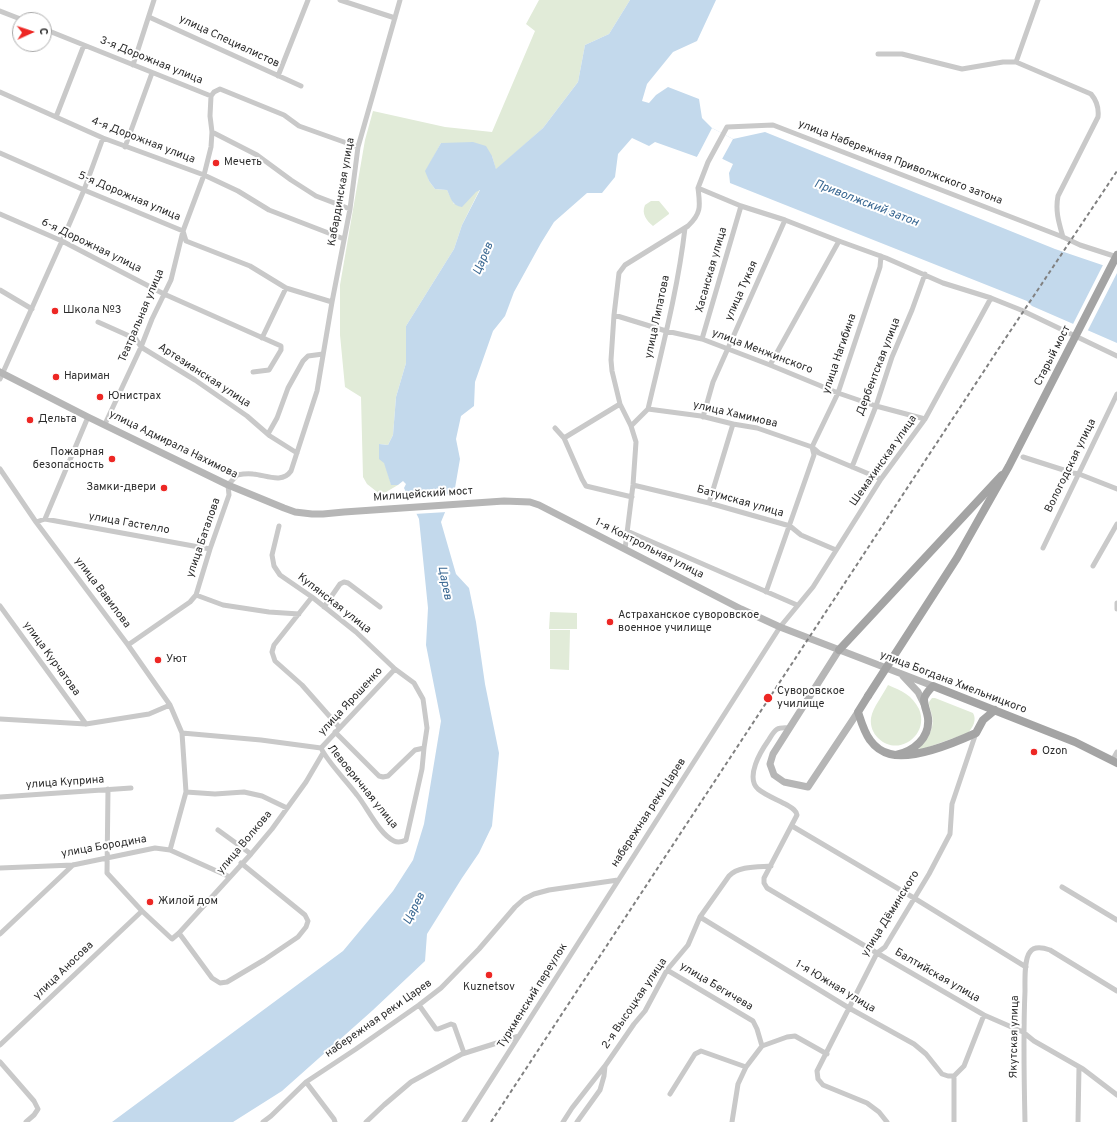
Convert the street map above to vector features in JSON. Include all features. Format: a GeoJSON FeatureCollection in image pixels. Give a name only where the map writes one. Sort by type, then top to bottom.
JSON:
{"type":"FeatureCollection","features":[{"type":"Feature","properties":{"kind":"main road","name":"Старый мост"},"geometry":{"type":"LineString","coordinates":[[1009,466],[1117,256]]}},
{"type":"Feature","properties":{"kind":"main road","name":"улица Адмирала Нахимова"},"geometry":{"type":"LineString","coordinates":[[1,375],[105,424],[228,485],[295,512],[323,514],[344,512]]}},
{"type":"Feature","properties":{"kind":"main road"},"geometry":{"type":"LineString","coordinates":[[1009,466],[956,558],[858,712],[808,787],[790,784],[778,779],[771,770],[770,764],[773,754],[840,650],[1009,466]]}},
{"type":"Feature","properties":{"kind":"main road","name":"Милицейский мост"},"geometry":{"type":"LineString","coordinates":[[344,512],[504,501]]}},
{"type":"Feature","properties":{"kind":"main road","name":"1-я Контрольная улица"},"geometry":{"type":"LineString","coordinates":[[504,501],[530,502],[539,505],[741,609],[780,627]]}},
{"type":"Feature","properties":{"kind":"main road","name":"улица Богдана Хмельницкого"},"geometry":{"type":"LineString","coordinates":[[780,627],[1075,742],[1114,762]]}},
{"type":"Feature","properties":{"kind":"main road"},"geometry":{"type":"LineString","coordinates":[[896,755],[911,750],[922,740],[926,733],[928,718],[918,692],[902,674]]}},
{"type":"Feature","properties":{"kind":"main road"},"geometry":{"type":"LineString","coordinates":[[924,705],[925,696],[933,686]]}},
{"type":"Feature","properties":{"kind":"main road"},"geometry":{"type":"LineString","coordinates":[[858,712],[865,732],[870,740],[883,751],[896,755],[916,754],[928,751],[976,733],[983,720],[995,710]]}},
{"type":"Feature","properties":{"kind":"street"},"geometry":{"type":"LineString","coordinates":[[134,65],[154,0]]}},
{"type":"Feature","properties":{"kind":"street"},"geometry":{"type":"LineString","coordinates":[[278,76],[308,0]]}},
{"type":"Feature","properties":{"kind":"street"},"geometry":{"type":"LineString","coordinates":[[340,0],[395,18]]}},
{"type":"Feature","properties":{"kind":"street","name":"Кабардинская улица"},"geometry":{"type":"LineString","coordinates":[[317,391],[350,209],[358,147],[400,0]]}},
{"type":"Feature","properties":{"kind":"street"},"geometry":{"type":"LineString","coordinates":[[1016,62],[1038,0]]}},
{"type":"Feature","properties":{"kind":"street"},"geometry":{"type":"LineString","coordinates":[[0,11],[12,16]]}},
{"type":"Feature","properties":{"kind":"street","name":"улица Специалистов"},"geometry":{"type":"LineString","coordinates":[[149,17],[301,86]]}},
{"type":"Feature","properties":{"kind":"street","name":"3-я Дорожная улица"},"geometry":{"type":"LineString","coordinates":[[52,32],[211,96],[214,92],[220,89],[284,115],[299,126],[358,147]]}},
{"type":"Feature","properties":{"kind":"street"},"geometry":{"type":"LineString","coordinates":[[56,117],[84,45]]}},
{"type":"Feature","properties":{"kind":"street"},"geometry":{"type":"LineString","coordinates":[[878,54],[902,54],[962,69],[1003,62],[1016,62],[1091,94],[1098,106],[1098,117],[1058,196],[1056,214],[1063,237]]}},
{"type":"Feature","properties":{"kind":"street"},"geometry":{"type":"LineString","coordinates":[[125,146],[152,73]]}},
{"type":"Feature","properties":{"kind":"street","name":"4-я Дорожная улица"},"geometry":{"type":"LineString","coordinates":[[0,92],[103,138],[204,175],[238,191],[269,210],[344,239]]}},
{"type":"Feature","properties":{"kind":"street","name":"Театральная улица"},"geometry":{"type":"LineString","coordinates":[[105,424],[171,280],[183,231],[204,175],[211,147],[211,96]]}},
{"type":"Feature","properties":{"kind":"street","name":"улица Набережная Приволжского затона"},"geometry":{"type":"LineString","coordinates":[[698,188],[708,162],[726,127],[773,125],[1063,237],[1080,245],[1117,256]]}},
{"type":"Feature","properties":{"kind":"street"},"geometry":{"type":"LineString","coordinates":[[212,132],[257,155],[316,196],[350,209]]}},
{"type":"Feature","properties":{"kind":"street"},"geometry":{"type":"LineString","coordinates":[[1,375],[32,310],[84,190],[103,138]]}},
{"type":"Feature","properties":{"kind":"street","name":"5-я Дорожная улица"},"geometry":{"type":"LineString","coordinates":[[0,153],[183,231],[186,241],[250,266],[286,288],[332,302]]}},
{"type":"Feature","properties":{"kind":"street"},"geometry":{"type":"LineString","coordinates":[[625,548],[632,497],[636,442],[631,426],[620,404],[612,371],[614,315],[619,273],[625,265],[694,221],[700,205],[698,188],[741,206],[785,220],[881,256],[943,283],[991,298],[1021,310],[1117,356]]}},
{"type":"Feature","properties":{"kind":"street","name":"Хасанская улица"},"geometry":{"type":"LineString","coordinates":[[702,339],[741,206]]}},
{"type":"Feature","properties":{"kind":"street","name":"6-я Дорожная улица"},"geometry":{"type":"LineString","coordinates":[[0,214],[62,241],[164,294],[281,346],[281,350],[269,370],[253,372]]}},
{"type":"Feature","properties":{"kind":"street","name":"улица Тукая"},"geometry":{"type":"LineString","coordinates":[[703,417],[713,382],[727,348],[785,220]]}},
{"type":"Feature","properties":{"kind":"street","name":"улица Липатова"},"geometry":{"type":"LineString","coordinates":[[648,409],[682,255],[685,228]]}},
{"type":"Feature","properties":{"kind":"street"},"geometry":{"type":"LineString","coordinates":[[770,365],[839,241]]}},
{"type":"Feature","properties":{"kind":"street","name":"улица Нагибина"},"geometry":{"type":"LineString","coordinates":[[766,592],[814,455],[812,447],[838,393],[880,267],[881,256]]}},
{"type":"Feature","properties":{"kind":"street","name":"Дербентская улица"},"geometry":{"type":"LineString","coordinates":[[852,467],[876,406],[892,357],[912,310],[925,274]]}},
{"type":"Feature","properties":{"kind":"street"},"geometry":{"type":"LineString","coordinates":[[262,338],[286,288]]}},
{"type":"Feature","properties":{"kind":"street"},"geometry":{"type":"LineString","coordinates":[[0,290],[32,310]]}},
{"type":"Feature","properties":{"kind":"street","name":"Шемахинская улица"},"geometry":{"type":"LineString","coordinates":[[780,627],[813,587],[881,479],[925,419],[991,298]]}},
{"type":"Feature","properties":{"kind":"street","name":"улица Менжинского"},"geometry":{"type":"LineString","coordinates":[[614,315],[666,331],[702,339],[838,393],[876,406],[925,419]]}},
{"type":"Feature","properties":{"kind":"street","name":"Артезианская улица"},"geometry":{"type":"LineString","coordinates":[[98,322],[136,338],[141,347],[195,380],[247,416],[268,434],[297,453]]}},
{"type":"Feature","properties":{"kind":"street"},"geometry":{"type":"LineString","coordinates":[[268,434],[277,418],[288,388],[303,361],[308,356],[323,354]]}},
{"type":"Feature","properties":{"kind":"street","name":"улица Баталова"},"geometry":{"type":"LineString","coordinates":[[128,645],[190,602],[196,596],[210,549],[229,495],[228,485],[237,475],[245,473],[278,478],[285,477],[291,471],[317,391]]}},
{"type":"Feature","properties":{"kind":"street","name":"Вологодская улица"},"geometry":{"type":"LineString","coordinates":[[1042,548],[1117,394]]}},
{"type":"Feature","properties":{"kind":"street"},"geometry":{"type":"LineString","coordinates":[[564,438],[620,404]]}},
{"type":"Feature","properties":{"kind":"street"},"geometry":{"type":"LineString","coordinates":[[631,426],[648,409]]}},
{"type":"Feature","properties":{"kind":"street","name":"улица Хамимова"},"geometry":{"type":"LineString","coordinates":[[648,409],[703,417],[757,428],[812,447],[819,452],[881,479]]}},
{"type":"Feature","properties":{"kind":"street"},"geometry":{"type":"LineString","coordinates":[[36,522],[45,519],[88,417]]}},
{"type":"Feature","properties":{"kind":"street"},"geometry":{"type":"LineString","coordinates":[[709,503],[733,424]]}},
{"type":"Feature","properties":{"kind":"street"},"geometry":{"type":"LineString","coordinates":[[555,428],[564,438],[586,486],[632,497]]}},
{"type":"Feature","properties":{"kind":"street"},"geometry":{"type":"LineString","coordinates":[[1023,457],[1079,474],[1117,489]]}},
{"type":"Feature","properties":{"kind":"street","name":"улица Вавилова"},"geometry":{"type":"LineString","coordinates":[[0,469],[36,522],[128,645],[170,705],[182,733],[186,792],[170,850]]}},
{"type":"Feature","properties":{"kind":"street","name":"Батумская улица"},"geometry":{"type":"LineString","coordinates":[[633,485],[709,503],[790,526],[801,535],[836,550]]}},
{"type":"Feature","properties":{"kind":"street","name":"улица Гастелло"},"geometry":{"type":"LineString","coordinates":[[45,519],[210,549]]}},
{"type":"Feature","properties":{"kind":"street"},"geometry":{"type":"LineString","coordinates":[[1093,566],[1117,524]]}},
{"type":"Feature","properties":{"kind":"street","name":"Купянская улица"},"geometry":{"type":"LineString","coordinates":[[279,526],[272,555],[276,570],[280,575],[312,597],[356,632],[395,669],[414,683]]}},
{"type":"Feature","properties":{"kind":"street"},"geometry":{"type":"LineString","coordinates":[[627,531],[798,605]]}},
{"type":"Feature","properties":{"kind":"street"},"geometry":{"type":"LineString","coordinates":[[324,607],[340,584],[344,582],[348,583],[380,608]]}},
{"type":"Feature","properties":{"kind":"street"},"geometry":{"type":"LineString","coordinates":[[196,596],[223,604],[269,612],[299,614]]}},
{"type":"Feature","properties":{"kind":"street"},"geometry":{"type":"LineString","coordinates":[[312,597],[274,645],[272,652],[275,660],[302,685],[339,727]]}},
{"type":"Feature","properties":{"kind":"street"},"geometry":{"type":"LineString","coordinates":[[1117,603],[1117,609]]}},
{"type":"Feature","properties":{"kind":"street","name":"улица Курчатова"},"geometry":{"type":"LineString","coordinates":[[0,606],[86,724]]}},
{"type":"Feature","properties":{"kind":"street","name":"набережная реки Царев"},"geometry":{"type":"LineString","coordinates":[[263,1122],[272,1116],[306,1082],[356,1049],[441,988],[479,949],[515,907],[529,896],[549,890],[618,880],[780,627]]}},
{"type":"Feature","properties":{"kind":"street","name":"улица Ярошенко"},"geometry":{"type":"LineString","coordinates":[[322,750],[339,727],[395,669]]}},
{"type":"Feature","properties":{"kind":"street","name":"Левоеричная улица"},"geometry":{"type":"LineString","coordinates":[[182,733],[260,740],[322,750],[359,797],[376,823],[394,841],[401,842],[406,840],[409,828],[422,769],[427,728],[423,699],[414,683]]}},
{"type":"Feature","properties":{"kind":"street"},"geometry":{"type":"LineString","coordinates":[[0,719],[86,724],[149,714],[170,705]]}},
{"type":"Feature","properties":{"kind":"street"},"geometry":{"type":"LineString","coordinates":[[789,728],[776,729],[760,752],[756,761],[753,775],[757,788],[795,811],[797,818],[792,826],[914,898],[1026,967]]}},
{"type":"Feature","properties":{"kind":"street"},"geometry":{"type":"LineString","coordinates":[[335,732],[379,776],[383,777],[388,776],[415,750],[424,748]]}},
{"type":"Feature","properties":{"kind":"street","name":"улица Дёминского"},"geometry":{"type":"LineString","coordinates":[[887,1122],[879,1112],[867,1103],[823,1085],[818,1079],[818,1071],[877,953],[885,947],[929,874],[950,834],[952,804],[976,733]]}},
{"type":"Feature","properties":{"kind":"street","name":"улица Волкова"},"geometry":{"type":"LineString","coordinates":[[142,911],[172,939],[179,933],[272,829],[306,782],[322,750]]}},
{"type":"Feature","properties":{"kind":"street"},"geometry":{"type":"LineString","coordinates":[[1114,762],[1117,752]]}},
{"type":"Feature","properties":{"kind":"street","name":"улица Куприна"},"geometry":{"type":"LineString","coordinates":[[0,797],[131,788]]}},
{"type":"Feature","properties":{"kind":"street"},"geometry":{"type":"LineString","coordinates":[[108,790],[107,873],[142,911]]}},
{"type":"Feature","properties":{"kind":"street"},"geometry":{"type":"LineString","coordinates":[[186,792],[215,794],[244,792],[262,796],[286,808]]}},
{"type":"Feature","properties":{"kind":"street","name":"Балтийская улица"},"geometry":{"type":"LineString","coordinates":[[792,826],[764,878],[764,883],[767,888],[984,1015],[1023,1032],[1034,1041],[1079,1067],[1117,1095]]}},
{"type":"Feature","properties":{"kind":"street"},"geometry":{"type":"LineString","coordinates":[[218,830],[251,854]]}},
{"type":"Feature","properties":{"kind":"street","name":"улица Бородина"},"geometry":{"type":"LineString","coordinates":[[0,868],[73,864],[107,859],[155,848],[170,850],[230,877]]}},
{"type":"Feature","properties":{"kind":"street"},"geometry":{"type":"LineString","coordinates":[[0,934],[73,864]]}},
{"type":"Feature","properties":{"kind":"street"},"geometry":{"type":"LineString","coordinates":[[179,933],[212,978],[220,983],[227,982],[264,960],[298,937],[306,927],[308,921],[305,915],[241,864]]}},
{"type":"Feature","properties":{"kind":"street","name":"2-я Высоцкая улица"},"geometry":{"type":"LineString","coordinates":[[578,1122],[600,1090],[605,1066],[634,1024],[645,1011],[667,970],[688,945],[700,918],[733,872],[771,866]]}},
{"type":"Feature","properties":{"kind":"street","name":"Туркменский переулок"},"geometry":{"type":"LineString","coordinates":[[464,1122],[618,880]]}},
{"type":"Feature","properties":{"kind":"street"},"geometry":{"type":"LineString","coordinates":[[1062,887],[1117,920]]}},
{"type":"Feature","properties":{"kind":"street","name":"улица Аносова"},"geometry":{"type":"LineString","coordinates":[[0,1045],[142,911]]}},
{"type":"Feature","properties":{"kind":"street","name":"1-я Южная улица"},"geometry":{"type":"LineString","coordinates":[[700,918],[849,1008],[914,1044],[926,1054],[942,1074],[954,1076]]}},
{"type":"Feature","properties":{"kind":"street","name":"Якутская улица"},"geometry":{"type":"LineString","coordinates":[[1025,1122],[1023,1032],[1026,967],[1029,953],[1033,949],[1038,948],[1050,950],[1117,991]]}},
{"type":"Feature","properties":{"kind":"street","name":"улица Бегичева"},"geometry":{"type":"LineString","coordinates":[[667,970],[753,1021],[757,1028],[762,1046]]}},
{"type":"Feature","properties":{"kind":"street"},"geometry":{"type":"LineString","coordinates":[[419,1005],[436,1029],[454,1024],[464,1053]]}},
{"type":"Feature","properties":{"kind":"street"},"geometry":{"type":"LineString","coordinates":[[954,1122],[954,1076],[964,1066],[984,1015]]}},
{"type":"Feature","properties":{"kind":"street"},"geometry":{"type":"LineString","coordinates":[[366,1122],[412,1082],[464,1053],[519,1036]]}},
{"type":"Feature","properties":{"kind":"street"},"geometry":{"type":"LineString","coordinates":[[732,1122],[737,1088],[746,1067],[762,1046],[786,1037],[795,1036],[827,1054]]}},
{"type":"Feature","properties":{"kind":"street"},"geometry":{"type":"LineString","coordinates":[[670,1094],[695,1054],[701,1051],[746,1067]]}},
{"type":"Feature","properties":{"kind":"street"},"geometry":{"type":"LineString","coordinates":[[0,1062],[34,1101],[38,1109],[26,1122]]}},
{"type":"Feature","properties":{"kind":"street"},"geometry":{"type":"LineString","coordinates":[[564,1122],[572,1108],[605,1066]]}},
{"type":"Feature","properties":{"kind":"street"},"geometry":{"type":"LineString","coordinates":[[1078,1122],[1079,1067]]}},
{"type":"Feature","properties":{"kind":"street"},"geometry":{"type":"LineString","coordinates":[[306,1082],[335,1122]]}},
{"type":"Feature","properties":{"kind":"green space"},"geometry":{"type":"Polygon","coordinates":[[[539,0],[630,0],[609,34],[585,45],[578,82],[543,128],[496,170],[492,156],[441,143],[426,171],[429,181],[435,189],[447,190],[454,204],[480,189],[462,225],[454,249],[406,326],[406,363],[396,397],[393,435],[388,445],[379,444],[391,484],[398,485],[381,495],[367,484],[363,477],[361,397],[345,387],[340,335],[340,285],[365,140],[373,111],[445,127],[492,132],[535,31],[526,24],[539,0]]]}},
{"type":"Feature","properties":{"kind":"green space"},"geometry":{"type":"Polygon","coordinates":[[[651,201],[659,201],[669,213],[653,226],[644,214],[645,205],[651,201]]]}},
{"type":"Feature","properties":{"kind":"green space"},"geometry":{"type":"Polygon","coordinates":[[[550,612],[577,613],[577,629],[549,629],[550,612]]]}},
{"type":"Feature","properties":{"kind":"green space"},"geometry":{"type":"Polygon","coordinates":[[[550,630],[570,630],[569,670],[550,669],[550,630]]]}},
{"type":"Feature","properties":{"kind":"green space"},"geometry":{"type":"Polygon","coordinates":[[[888,685],[902,692],[913,700],[919,709],[921,719],[920,727],[916,735],[910,741],[894,746],[886,744],[878,738],[871,727],[872,714],[888,685]]]}},
{"type":"Feature","properties":{"kind":"green space"},"geometry":{"type":"Polygon","coordinates":[[[932,698],[973,713],[973,726],[968,733],[920,750],[919,748],[931,732],[933,722],[929,702],[932,698]]]}},
{"type":"Feature","properties":{"kind":"water"},"geometry":{"type":"Polygon","coordinates":[[[630,0],[716,0],[697,41],[673,52],[647,84],[642,101],[649,103],[656,95],[668,87],[699,99],[702,118],[712,128],[733,139],[765,132],[1055,249],[1117,270],[1117,343],[1032,306],[1027,301],[730,183],[729,173],[733,164],[702,149],[697,157],[655,142],[649,146],[632,138],[618,154],[615,177],[602,193],[587,193],[554,222],[541,243],[514,292],[505,316],[493,331],[475,382],[474,406],[461,416],[456,439],[460,459],[455,488],[441,522],[456,574],[469,588],[476,622],[485,684],[499,753],[492,826],[479,853],[427,934],[425,961],[373,1010],[282,1091],[233,1122],[112,1122],[343,951],[393,891],[413,860],[424,824],[441,721],[426,645],[428,608],[419,519],[404,488],[406,484],[403,481],[398,485],[391,485],[384,463],[379,459],[379,444],[388,445],[393,435],[396,397],[406,363],[406,326],[454,249],[462,225],[480,190],[476,192],[462,207],[456,205],[452,201],[447,190],[435,189],[429,181],[425,171],[441,143],[473,142],[486,146],[492,156],[496,169],[543,128],[578,82],[585,45],[609,34],[630,0]]]}},
{"type":"Feature","properties":{"kind":"pier"},"geometry":{"type":"Polygon","coordinates":[[[712,128],[733,139],[721,161],[702,151],[699,158],[697,157],[712,128]]]}},
{"type":"Feature","properties":{"kind":"pier"},"geometry":{"type":"Polygon","coordinates":[[[1104,263],[1117,268],[1117,273],[1087,332],[1072,326],[1104,263]]]}},
{"type":"Feature","properties":{"kind":"pier"},"geometry":{"type":"Polygon","coordinates":[[[454,494],[447,512],[414,514],[407,496],[454,494]]]}},
{"type":"Feature","properties":{"kind":"railway"},"geometry":{"type":"LineString","coordinates":[[491,1122],[1117,171]]}},
{"type":"Feature","properties":{"kind":"place","name":"Мечеть"},"geometry":{"type":"Point","coordinates":[216,163]}},
{"type":"Feature","properties":{"kind":"place","name":"Школа №3"},"geometry":{"type":"Point","coordinates":[55,311]}},
{"type":"Feature","properties":{"kind":"place","name":"Нариман"},"geometry":{"type":"Point","coordinates":[56,377]}},
{"type":"Feature","properties":{"kind":"place","name":"Юнистрах"},"geometry":{"type":"Point","coordinates":[100,397]}},
{"type":"Feature","properties":{"kind":"place","name":"Дельта"},"geometry":{"type":"Point","coordinates":[30,420]}},
{"type":"Feature","properties":{"kind":"place","name":"Пожарная безопасность"},"geometry":{"type":"Point","coordinates":[112,459]}},
{"type":"Feature","properties":{"kind":"place","name":"Замки-двери"},"geometry":{"type":"Point","coordinates":[164,488]}},
{"type":"Feature","properties":{"kind":"place","name":"Астраханское суворовское военное училище"},"geometry":{"type":"Point","coordinates":[610,622]}},
{"type":"Feature","properties":{"kind":"place","name":"Уют"},"geometry":{"type":"Point","coordinates":[158,660]}},
{"type":"Feature","properties":{"kind":"place","name":"Суворовское училище"},"geometry":{"type":"Point","coordinates":[768,698]}},
{"type":"Feature","properties":{"kind":"place","name":"Ozon"},"geometry":{"type":"Point","coordinates":[1034,752]}},
{"type":"Feature","properties":{"kind":"place","name":"Жилой дом"},"geometry":{"type":"Point","coordinates":[150,902]}},
{"type":"Feature","properties":{"kind":"place","name":"Kuznetsov"},"geometry":{"type":"Point","coordinates":[489,975]}},
{"type":"Feature","properties":{"kind":"water label","name":"Приволжский затон"},"geometry":{"type":"Point","coordinates":[866,204]}},
{"type":"Feature","properties":{"kind":"water label","name":"Царев"},"geometry":{"type":"Point","coordinates":[484,259]}},
{"type":"Feature","properties":{"kind":"water label","name":"Царев"},"geometry":{"type":"Point","coordinates":[444,583]}},
{"type":"Feature","properties":{"kind":"water label","name":"Царев"},"geometry":{"type":"Point","coordinates":[415,909]}}]}
